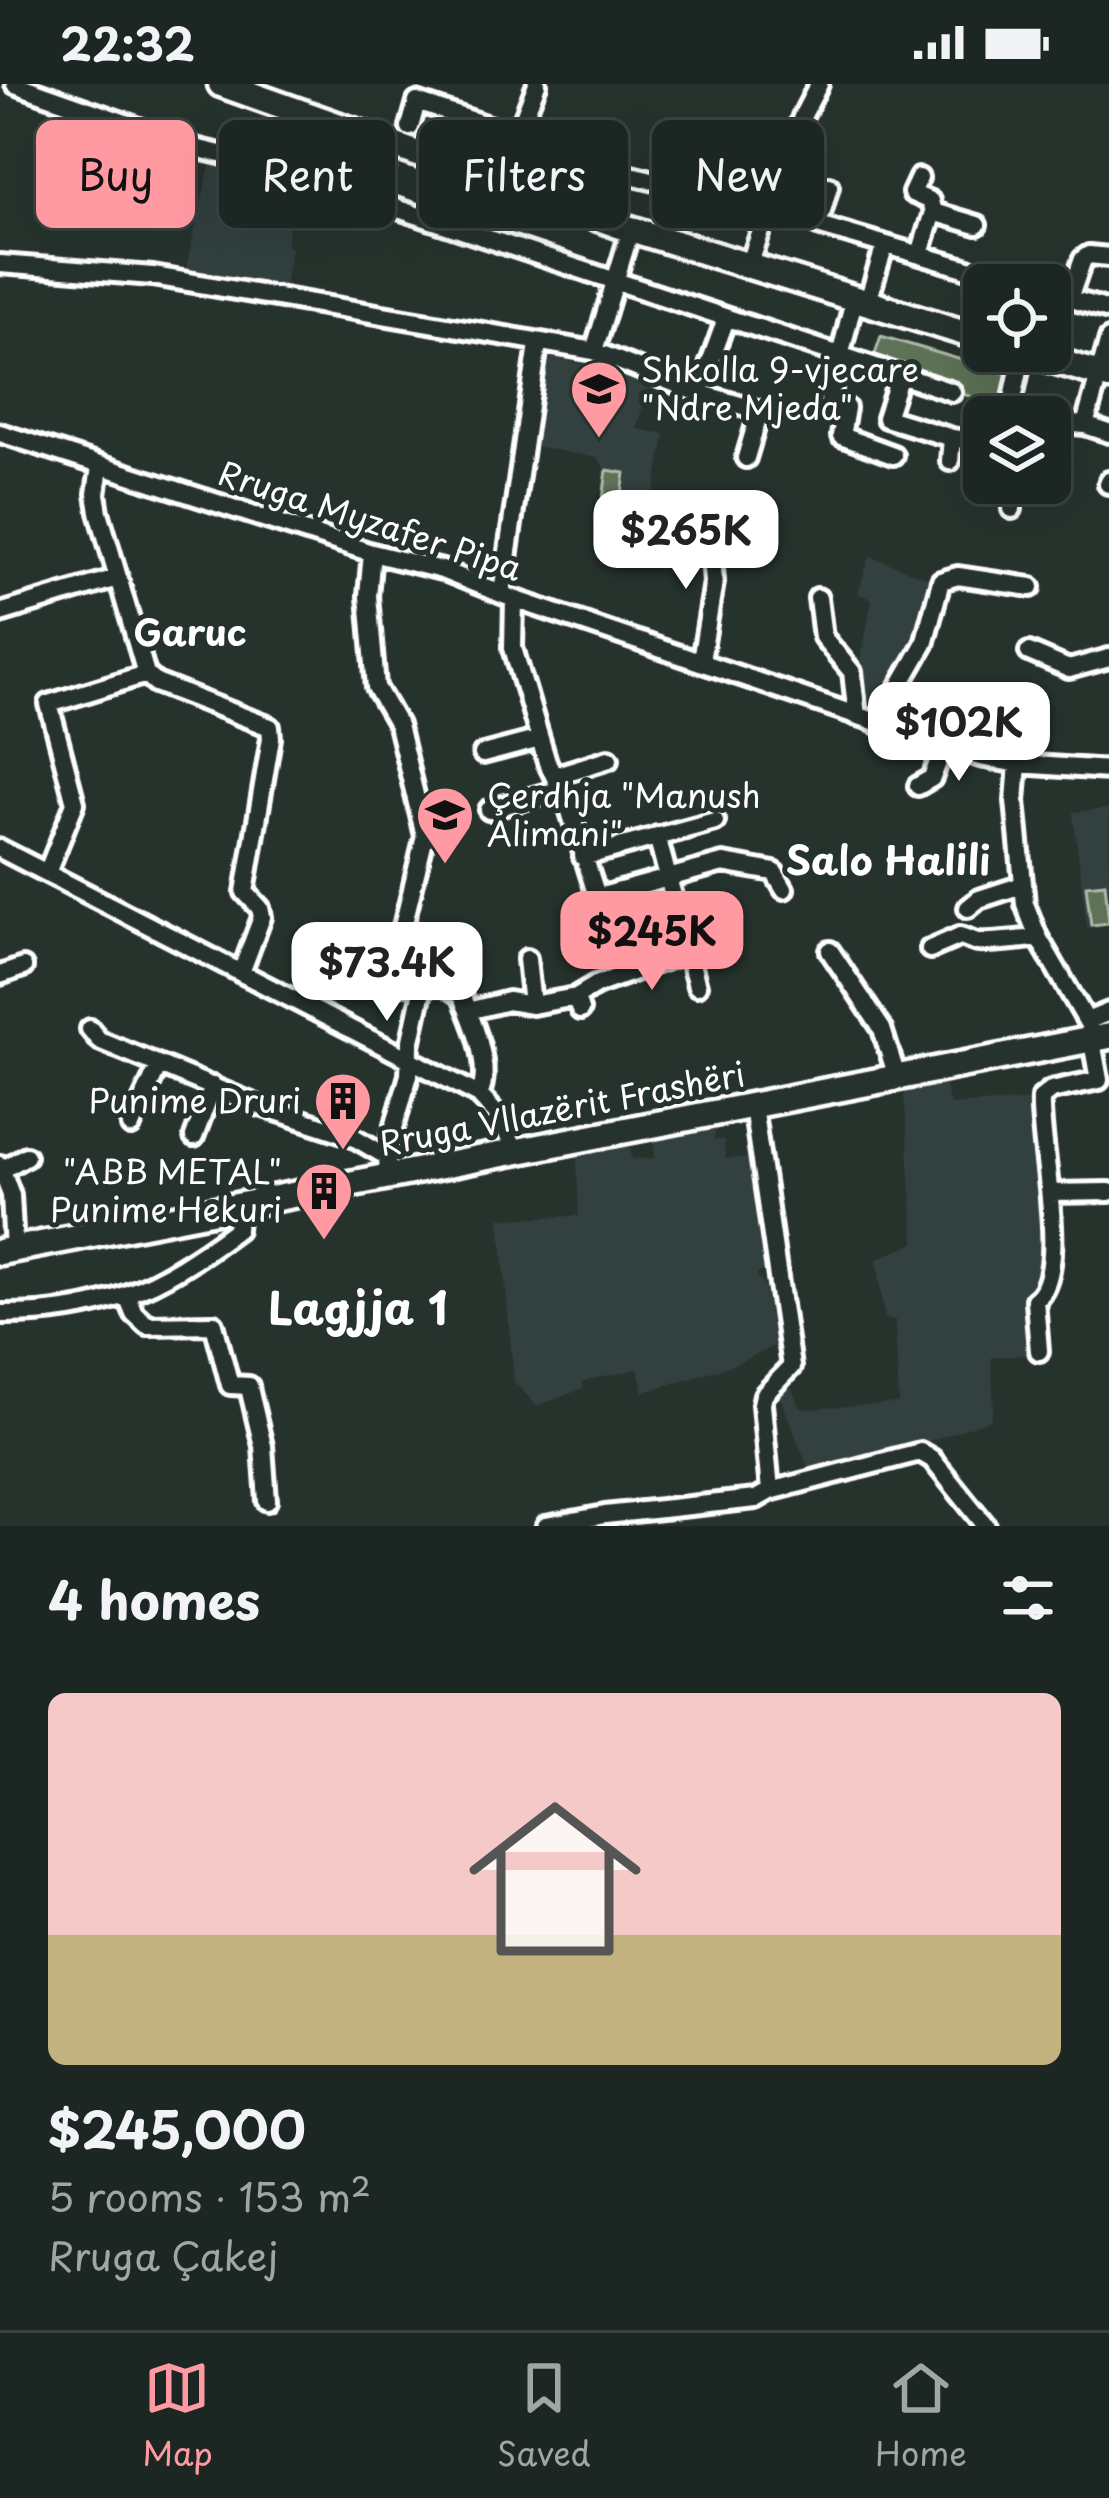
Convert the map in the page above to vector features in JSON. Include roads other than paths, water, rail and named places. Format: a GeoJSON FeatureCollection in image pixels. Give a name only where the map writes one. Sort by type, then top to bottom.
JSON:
{"type":"FeatureCollection","features":[{"type":"Feature","properties":{"kind":"main road"},"geometry":{"type":"LineString","coordinates":[[223,84],[419,144]]}},
{"type":"Feature","properties":{"kind":"main road"},"geometry":{"type":"LineString","coordinates":[[628,228],[963,333]]}},
{"type":"Feature","properties":{"kind":"main road"},"geometry":{"type":"LineString","coordinates":[[1071,365],[1104,375]]}},
{"type":"Feature","properties":{"kind":"main road","name":"Rruga Vllazërit Frashëri"},"geometry":{"type":"LineString","coordinates":[[7,1251],[239,1206],[388,1166],[514,1152],[897,1077],[1096,1032]]}},
{"type":"Feature","properties":{"kind":"street"},"geometry":{"type":"LineString","coordinates":[[15,84],[219,153]]}},
{"type":"Feature","properties":{"kind":"street"},"geometry":{"type":"LineString","coordinates":[[524,120],[537,84]]}},
{"type":"Feature","properties":{"kind":"street"},"geometry":{"type":"LineString","coordinates":[[748,268],[802,117],[819,84]]}},
{"type":"Feature","properties":{"kind":"street"},"geometry":{"type":"LineString","coordinates":[[395,149],[417,102],[469,120]]}},
{"type":"Feature","properties":{"kind":"street"},"geometry":{"type":"LineString","coordinates":[[919,178],[912,193],[930,202],[933,212],[920,254]]}},
{"type":"Feature","properties":{"kind":"street"},"geometry":{"type":"LineString","coordinates":[[830,186],[818,225],[963,267]]}},
{"type":"Feature","properties":{"kind":"street"},"geometry":{"type":"LineString","coordinates":[[395,193],[615,280],[952,392]]}},
{"type":"Feature","properties":{"kind":"street"},"geometry":{"type":"LineString","coordinates":[[933,212],[977,225]]}},
{"type":"Feature","properties":{"kind":"street"},"geometry":{"type":"LineString","coordinates":[[594,351],[631,229]]}},
{"type":"Feature","properties":{"kind":"street"},"geometry":{"type":"LineString","coordinates":[[885,245],[840,356],[829,400],[846,408],[842,436],[893,455]]}},
{"type":"Feature","properties":{"kind":"street"},"geometry":{"type":"LineString","coordinates":[[1071,293],[1083,259],[1109,257]]}},
{"type":"Feature","properties":{"kind":"street"},"geometry":{"type":"LineString","coordinates":[[0,264],[170,278],[594,351],[699,393],[760,411],[746,458]]}},
{"type":"Feature","properties":{"kind":"street"},"geometry":{"type":"LineString","coordinates":[[1071,300],[1109,310]]}},
{"type":"Feature","properties":{"kind":"street"},"geometry":{"type":"LineString","coordinates":[[699,393],[726,319]]}},
{"type":"Feature","properties":{"kind":"street"},"geometry":{"type":"LineString","coordinates":[[1085,425],[1104,375],[1109,339]]}},
{"type":"Feature","properties":{"kind":"street"},"geometry":{"type":"LineString","coordinates":[[538,344],[508,596],[513,648],[622,975]]}},
{"type":"Feature","properties":{"kind":"street"},"geometry":{"type":"LineString","coordinates":[[900,375],[886,418],[963,440]]}},
{"type":"Feature","properties":{"kind":"street"},"geometry":{"type":"LineString","coordinates":[[1071,424],[1109,434]]}},
{"type":"Feature","properties":{"kind":"street","name":"Rruga Myzafer Pipa"},"geometry":{"type":"LineString","coordinates":[[0,433],[372,553],[442,570],[980,757],[1109,770]]}},
{"type":"Feature","properties":{"kind":"street"},"geometry":{"type":"LineString","coordinates":[[950,461],[952,438]]}},
{"type":"Feature","properties":{"kind":"street"},"geometry":{"type":"LineString","coordinates":[[100,467],[99,512],[146,674],[156,683],[270,727],[272,738],[245,892],[262,917],[241,974]]}},
{"type":"Feature","properties":{"kind":"street"},"geometry":{"type":"LineString","coordinates":[[1012,504],[1012,509]]}},
{"type":"Feature","properties":{"kind":"street"},"geometry":{"type":"LineString","coordinates":[[701,661],[714,582],[710,527]]}},
{"type":"Feature","properties":{"kind":"street"},"geometry":{"type":"LineString","coordinates":[[372,553],[368,596],[376,687],[398,725],[425,836],[393,962],[403,984],[430,983],[461,995],[484,1070],[479,1096]]}},
{"type":"Feature","properties":{"kind":"street"},"geometry":{"type":"LineString","coordinates":[[878,724],[924,644],[940,581],[958,575],[1031,587]]}},
{"type":"Feature","properties":{"kind":"street"},"geometry":{"type":"LineString","coordinates":[[0,613],[117,578]]}},
{"type":"Feature","properties":{"kind":"street"},"geometry":{"type":"LineString","coordinates":[[818,598],[823,637],[852,672],[857,716]]}},
{"type":"Feature","properties":{"kind":"street"},"geometry":{"type":"LineString","coordinates":[[1029,652],[1069,668],[1109,658]]}},
{"type":"Feature","properties":{"kind":"street"},"geometry":{"type":"LineString","coordinates":[[47,873],[75,802],[49,704],[146,674]]}},
{"type":"Feature","properties":{"kind":"street"},"geometry":{"type":"LineString","coordinates":[[483,754],[540,739]]}},
{"type":"Feature","properties":{"kind":"street"},"geometry":{"type":"LineString","coordinates":[[918,786],[932,778],[945,744]]}},
{"type":"Feature","properties":{"kind":"street"},"geometry":{"type":"LineString","coordinates":[[489,810],[609,759]]}},
{"type":"Feature","properties":{"kind":"street"},"geometry":{"type":"LineString","coordinates":[[1018,764],[1015,802],[1022,885],[1038,937],[1096,1032],[1104,1083],[1046,1092],[1041,1108],[1051,1277],[1046,1292],[1035,1300],[1039,1351]]}},
{"type":"Feature","properties":{"kind":"street"},"geometry":{"type":"LineString","coordinates":[[583,857],[715,821]]}},
{"type":"Feature","properties":{"kind":"street"},"geometry":{"type":"LineString","coordinates":[[656,836],[697,986]]}},
{"type":"Feature","properties":{"kind":"street"},"geometry":{"type":"LineString","coordinates":[[3,855],[47,873],[479,1096],[502,1120],[514,1152]]}},
{"type":"Feature","properties":{"kind":"street"},"geometry":{"type":"LineString","coordinates":[[595,898],[723,862],[774,872],[784,889]]}},
{"type":"Feature","properties":{"kind":"street"},"geometry":{"type":"LineString","coordinates":[[968,908],[979,899],[1022,885]]}},
{"type":"Feature","properties":{"kind":"street"},"geometry":{"type":"LineString","coordinates":[[930,950],[960,936],[979,943],[1038,937]]}},
{"type":"Feature","properties":{"kind":"street"},"geometry":{"type":"LineString","coordinates":[[344,947],[374,961],[393,962]]}},
{"type":"Feature","properties":{"kind":"street"},"geometry":{"type":"LineString","coordinates":[[468,1011],[508,1000],[532,1005],[578,1003],[622,975],[690,951]]}},
{"type":"Feature","properties":{"kind":"street"},"geometry":{"type":"LineString","coordinates":[[830,951],[882,1029],[897,1077]]}},
{"type":"Feature","properties":{"kind":"street"},"geometry":{"type":"LineString","coordinates":[[527,958],[532,1005]]}},
{"type":"Feature","properties":{"kind":"street"},"geometry":{"type":"LineString","coordinates":[[0,975],[23,967]]}},
{"type":"Feature","properties":{"kind":"street"},"geometry":{"type":"LineString","coordinates":[[90,1029],[99,1040],[254,1105],[352,1136],[388,1166],[422,986]]}},
{"type":"Feature","properties":{"kind":"street","name":"Rruga Vllazërit Frashëri"},"geometry":{"type":"LineString","coordinates":[[1096,1032],[1109,1012]]}},
{"type":"Feature","properties":{"kind":"street"},"geometry":{"type":"LineString","coordinates":[[131,1126],[159,1065]]}},
{"type":"Feature","properties":{"kind":"street"},"geometry":{"type":"LineString","coordinates":[[194,1137],[213,1086]]}},
{"type":"Feature","properties":{"kind":"street"},"geometry":{"type":"LineString","coordinates":[[753,1106],[790,1366],[764,1395],[762,1404],[770,1490]]}},
{"type":"Feature","properties":{"kind":"street","name":"Rruga Vllazërit Frashëri"},"geometry":{"type":"LineString","coordinates":[[7,1251],[13,1212],[1,1167],[26,1156]]}},
{"type":"Feature","properties":{"kind":"street"},"geometry":{"type":"LineString","coordinates":[[1049,1193],[1109,1192]]}},
{"type":"Feature","properties":{"kind":"street"},"geometry":{"type":"LineString","coordinates":[[0,1314],[79,1310],[127,1296],[202,1255],[237,1229],[239,1206]]}},
{"type":"Feature","properties":{"kind":"street"},"geometry":{"type":"LineString","coordinates":[[127,1296],[147,1325],[214,1324],[230,1385],[249,1386],[263,1445],[267,1502]]}},
{"type":"Feature","properties":{"kind":"street"},"geometry":{"type":"LineString","coordinates":[[546,1526],[590,1516],[756,1499],[770,1490],[920,1452],[932,1459],[986,1526]]}},
{"type":"Feature","properties":{"kind":"place","name":"Shkolla 9-vjecare \"Ndre Mjeda\""},"geometry":{"type":"Point","coordinates":[599,440]}},
{"type":"Feature","properties":{"kind":"place","name":"Çerdhja \"Manush Alimani\""},"geometry":{"type":"Point","coordinates":[445,866]}},
{"type":"Feature","properties":{"kind":"place","name":"Punime Druri"},"geometry":{"type":"Point","coordinates":[343,1152]}},
{"type":"Feature","properties":{"kind":"place","name":"\"ABB METAL\" Punime Hekuri"},"geometry":{"type":"Point","coordinates":[324,1242]}},
{"type":"Feature","properties":{"kind":"district","name":"Garuc"},"geometry":{"type":"Point","coordinates":[190,633]}},
{"type":"Feature","properties":{"kind":"district","name":"Salo Halili"},"geometry":{"type":"Point","coordinates":[888,861]}},
{"type":"Feature","properties":{"kind":"district","name":"Lagjja 1"},"geometry":{"type":"Point","coordinates":[358,1309]}}]}
